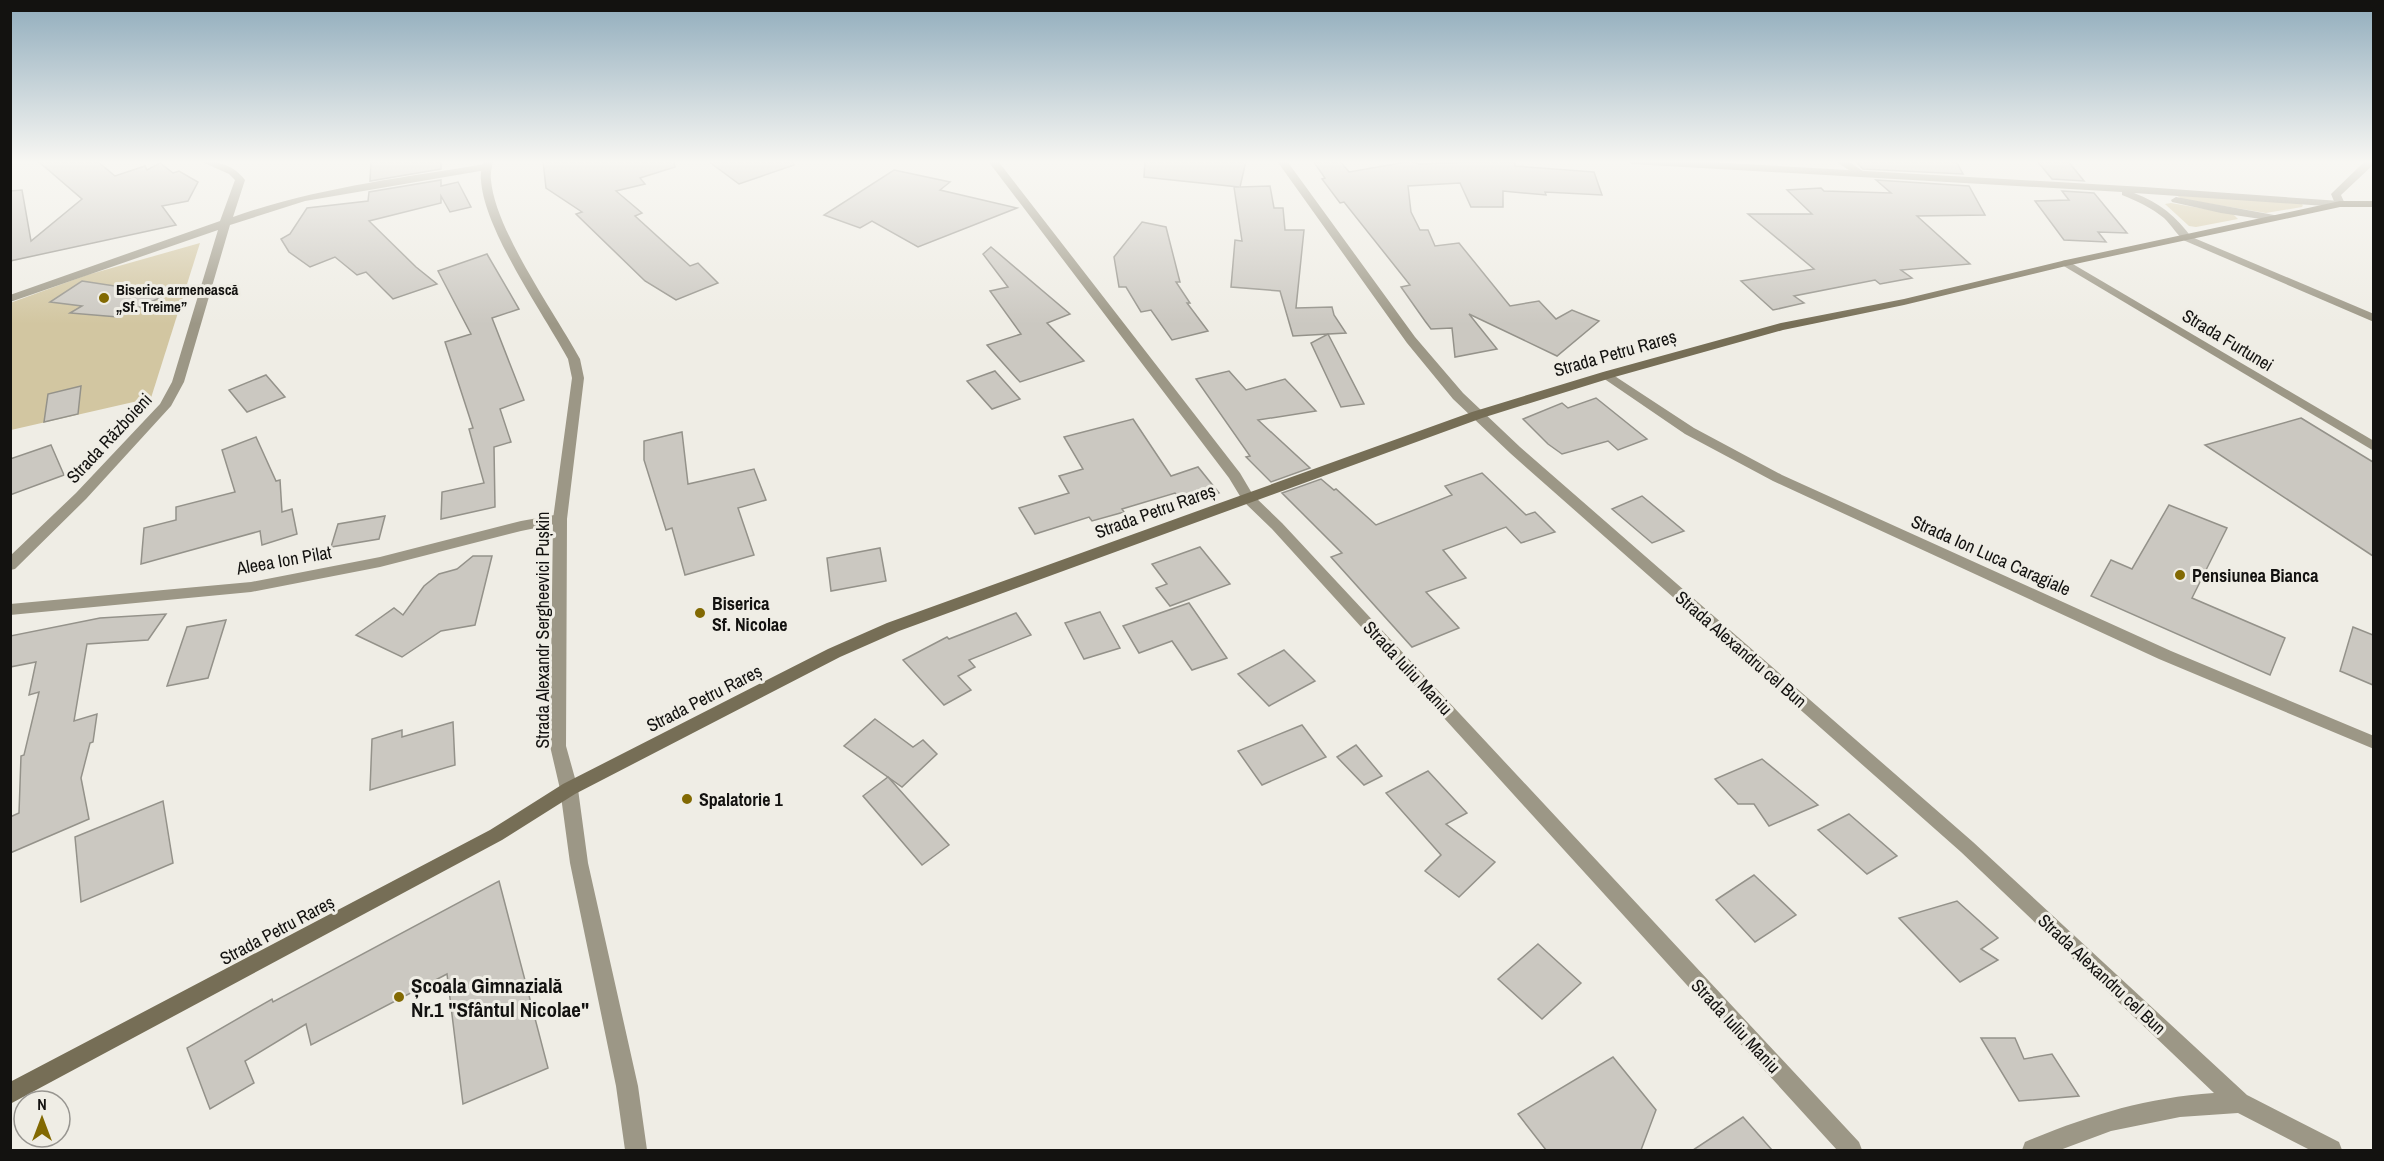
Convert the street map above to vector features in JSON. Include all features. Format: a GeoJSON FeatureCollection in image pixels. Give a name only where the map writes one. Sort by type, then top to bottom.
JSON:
{"type":"FeatureCollection","features":[{"type":"Feature","properties":{"kind":"main road","name":"Strada Petru Rareș"},"geometry":{"type":"LineString","coordinates":[[10,1094],[496,835],[569,789],[834,652],[893,627],[1477,415],[1607,375],[1782,327],[1904,302],[2066,262],[2287,215]]}},
{"type":"Feature","properties":{"kind":"street","name":"Strada Războieni"},"geometry":{"type":"LineString","coordinates":[[10,565],[81,496],[165,406],[181,374],[227,215]]}},
{"type":"Feature","properties":{"kind":"street"},"geometry":{"type":"LineString","coordinates":[[10,298],[251,215]]}},
{"type":"Feature","properties":{"kind":"street","name":"Strada Alexandr Sergheevici Pușkin"},"geometry":{"type":"LineString","coordinates":[[495,215],[503,234],[574,359],[578,378],[560,519],[558,746],[569,789],[579,863],[627,1086],[636,1150]]}},
{"type":"Feature","properties":{"kind":"street","name":"Strada Iuliu Maniu"},"geometry":{"type":"LineString","coordinates":[[1035,215],[1228,467],[1248,498],[1286,535],[1851,1150]]}},
{"type":"Feature","properties":{"kind":"street","name":"Strada Alexandru cel Bun"},"geometry":{"type":"LineString","coordinates":[[1321,215],[1411,340],[1477,415],[1967,847],[2239,1102],[2331,1150]]}},
{"type":"Feature","properties":{"kind":"street"},"geometry":{"type":"LineString","coordinates":[[2169,215],[2187,238],[2373,319]]}},
{"type":"Feature","properties":{"kind":"street"},"geometry":{"type":"LineString","coordinates":[[2257,215],[2274,218]]}},
{"type":"Feature","properties":{"kind":"street","name":"Strada Furtunei"},"geometry":{"type":"LineString","coordinates":[[2066,262],[2373,447]]}},
{"type":"Feature","properties":{"kind":"street","name":"Strada Ion Luca Caragiale"},"geometry":{"type":"LineString","coordinates":[[1607,375],[1643,403],[1746,464],[2259,698],[2373,743]]}},
{"type":"Feature","properties":{"kind":"street","name":"Aleea Ion Pilat"},"geometry":{"type":"LineString","coordinates":[[10,610],[250,587],[380,562],[521,526],[560,519]]}},
{"type":"Feature","properties":{"kind":"street"},"geometry":{"type":"LineString","coordinates":[[2033,1150],[2110,1120],[2180,1106],[2239,1102]]}},
{"type":"Feature","properties":{"kind":"shaded area"},"geometry":{"type":"Polygon","coordinates":[[[2177,215],[2234,215],[2238,219],[2196,227],[2189,226],[2177,215]]]}},
{"type":"Feature","properties":{"kind":"shaded area"},"geometry":{"type":"Polygon","coordinates":[[[200,243],[151,398],[11,430],[10,303],[87,275],[200,243]]]}},
{"type":"Feature","properties":{"kind":"building"},"geometry":{"type":"Polygon","coordinates":[[[10,215],[26,215],[31,241],[62,215],[169,215],[176,225],[10,261],[10,215]]]}},
{"type":"Feature","properties":{"kind":"building"},"geometry":{"type":"Polygon","coordinates":[[[302,215],[392,215],[369,221],[416,267],[437,284],[393,299],[366,272],[357,275],[335,257],[310,267],[289,252],[281,239],[290,234],[302,215]]]}},
{"type":"Feature","properties":{"kind":"building"},"geometry":{"type":"Polygon","coordinates":[[[577,215],[637,215],[635,216],[690,266],[698,263],[718,283],[676,300],[645,281],[577,215]]]}},
{"type":"Feature","properties":{"kind":"building"},"geometry":{"type":"Polygon","coordinates":[[[824,215],[999,215],[918,247],[872,221],[860,228],[824,215]]]}},
{"type":"Feature","properties":{"kind":"building"},"geometry":{"type":"Polygon","coordinates":[[[1238,215],[1284,215],[1285,230],[1304,230],[1296,308],[1332,307],[1334,315],[1346,333],[1293,336],[1280,291],[1231,287],[1235,240],[1242,241],[1238,215]]]}},
{"type":"Feature","properties":{"kind":"building"},"geometry":{"type":"Polygon","coordinates":[[[1354,215],[1413,215],[1420,230],[1428,230],[1435,246],[1459,243],[1510,306],[1539,301],[1556,319],[1572,310],[1599,321],[1557,356],[1469,314],[1497,349],[1455,357],[1452,328],[1431,329],[1401,287],[1410,285],[1354,215]]]}},
{"type":"Feature","properties":{"kind":"building"},"geometry":{"type":"Polygon","coordinates":[[[1749,215],[1973,215],[1917,216],[1970,264],[1901,270],[1912,278],[1880,284],[1875,280],[1794,296],[1804,303],[1773,310],[1741,281],[1814,269],[1749,215]]]}},
{"type":"Feature","properties":{"kind":"building"},"geometry":{"type":"Polygon","coordinates":[[[2046,215],[2112,215],[2127,233],[2098,232],[2106,242],[2064,240],[2046,215]]]}},
{"type":"Feature","properties":{"kind":"building"},"geometry":{"type":"Polygon","coordinates":[[[1142,222],[1166,227],[1180,282],[1176,282],[1190,303],[1187,303],[1208,331],[1172,340],[1151,310],[1141,312],[1126,287],[1119,287],[1114,257],[1142,222]]]}},
{"type":"Feature","properties":{"kind":"building"},"geometry":{"type":"Polygon","coordinates":[[[991,247],[1070,314],[1047,323],[1084,361],[1020,382],[987,345],[1021,334],[990,291],[1008,287],[983,254],[991,247]]]}},
{"type":"Feature","properties":{"kind":"building"},"geometry":{"type":"Polygon","coordinates":[[[487,254],[519,309],[492,318],[524,400],[500,409],[511,442],[494,447],[495,507],[441,519],[442,492],[484,483],[469,429],[473,428],[445,342],[471,334],[438,271],[487,254]]]}},
{"type":"Feature","properties":{"kind":"building","name":"Biserica armenească „Sf. Treime”"},"geometry":{"type":"Polygon","coordinates":[[[82,281],[168,294],[118,317],[70,313],[82,306],[50,302],[82,281]]]}},
{"type":"Feature","properties":{"kind":"building"},"geometry":{"type":"Polygon","coordinates":[[[1328,334],[1364,404],[1341,407],[1311,343],[1328,334]]]}},
{"type":"Feature","properties":{"kind":"building"},"geometry":{"type":"Polygon","coordinates":[[[995,371],[1020,399],[992,409],[967,381],[995,371]]]}},
{"type":"Feature","properties":{"kind":"building"},"geometry":{"type":"Polygon","coordinates":[[[1229,371],[1246,390],[1285,379],[1316,411],[1258,420],[1310,468],[1271,482],[1246,457],[1250,456],[1196,379],[1229,371]]]}},
{"type":"Feature","properties":{"kind":"building"},"geometry":{"type":"Polygon","coordinates":[[[266,375],[285,397],[247,412],[229,390],[266,375]]]}},
{"type":"Feature","properties":{"kind":"building"},"geometry":{"type":"Polygon","coordinates":[[[81,386],[78,414],[44,422],[48,394],[81,386]]]}},
{"type":"Feature","properties":{"kind":"building"},"geometry":{"type":"Polygon","coordinates":[[[1596,398],[1647,439],[1618,450],[1608,441],[1562,454],[1548,444],[1523,419],[1562,403],[1568,408],[1596,398]]]}},
{"type":"Feature","properties":{"kind":"building"},"geometry":{"type":"Polygon","coordinates":[[[2301,418],[2373,462],[2373,556],[2205,445],[2301,418]]]}},
{"type":"Feature","properties":{"kind":"building"},"geometry":{"type":"Polygon","coordinates":[[[1133,419],[1171,476],[1198,467],[1219,493],[1184,505],[1175,493],[1122,509],[1124,512],[1092,521],[1089,517],[1035,534],[1019,508],[1069,493],[1059,476],[1083,469],[1064,437],[1133,419]]]}},
{"type":"Feature","properties":{"kind":"building"},"geometry":{"type":"Polygon","coordinates":[[[682,432],[688,484],[754,469],[766,500],[738,508],[754,555],[685,575],[672,528],[666,530],[644,460],[644,441],[682,432]]]}},
{"type":"Feature","properties":{"kind":"building"},"geometry":{"type":"Polygon","coordinates":[[[256,437],[276,481],[280,480],[282,512],[292,509],[297,534],[262,545],[260,531],[141,564],[144,528],[176,520],[176,507],[235,492],[222,450],[256,437]]]}},
{"type":"Feature","properties":{"kind":"building"},"geometry":{"type":"Polygon","coordinates":[[[51,445],[64,475],[10,495],[10,459],[51,445]]]}},
{"type":"Feature","properties":{"kind":"building"},"geometry":{"type":"Polygon","coordinates":[[[1482,473],[1526,515],[1535,512],[1555,532],[1521,543],[1506,527],[1443,550],[1466,578],[1426,592],[1459,628],[1412,647],[1331,557],[1342,553],[1282,493],[1321,479],[1334,490],[1336,489],[1376,525],[1452,495],[1445,486],[1482,473]]]}},
{"type":"Feature","properties":{"kind":"building"},"geometry":{"type":"Polygon","coordinates":[[[1642,496],[1684,531],[1652,543],[1612,509],[1642,496]]]}},
{"type":"Feature","properties":{"kind":"building"},"geometry":{"type":"Polygon","coordinates":[[[2169,505],[2227,528],[2192,598],[2285,638],[2270,675],[2091,596],[2111,560],[2132,569],[2169,505]]]}},
{"type":"Feature","properties":{"kind":"building"},"geometry":{"type":"Polygon","coordinates":[[[385,516],[379,539],[331,547],[338,524],[385,516]]]}},
{"type":"Feature","properties":{"kind":"building"},"geometry":{"type":"Polygon","coordinates":[[[1200,547],[1230,584],[1170,606],[1156,588],[1167,584],[1152,564],[1200,547]]]}},
{"type":"Feature","properties":{"kind":"building"},"geometry":{"type":"Polygon","coordinates":[[[880,548],[886,581],[831,591],[827,558],[880,548]]]}},
{"type":"Feature","properties":{"kind":"building"},"geometry":{"type":"Polygon","coordinates":[[[473,556],[492,556],[475,625],[441,631],[402,657],[356,635],[394,608],[403,615],[424,586],[439,574],[457,569],[473,556]]]}},
{"type":"Feature","properties":{"kind":"building"},"geometry":{"type":"Polygon","coordinates":[[[1189,603],[1227,658],[1192,670],[1172,641],[1139,653],[1123,626],[1189,603]]]}},
{"type":"Feature","properties":{"kind":"building"},"geometry":{"type":"Polygon","coordinates":[[[1100,612],[1120,648],[1084,659],[1065,623],[1100,612]]]}},
{"type":"Feature","properties":{"kind":"building"},"geometry":{"type":"Polygon","coordinates":[[[1016,613],[1031,635],[969,660],[975,667],[958,676],[971,690],[944,705],[903,660],[947,637],[949,639],[1016,613]]]}},
{"type":"Feature","properties":{"kind":"building"},"geometry":{"type":"Polygon","coordinates":[[[166,614],[148,640],[87,644],[74,721],[97,714],[93,742],[90,743],[81,778],[89,819],[10,853],[10,817],[19,813],[21,756],[24,755],[39,692],[29,695],[36,662],[10,667],[10,636],[100,618],[166,614]]]}},
{"type":"Feature","properties":{"kind":"building"},"geometry":{"type":"Polygon","coordinates":[[[226,620],[208,678],[167,686],[187,627],[226,620]]]}},
{"type":"Feature","properties":{"kind":"building"},"geometry":{"type":"Polygon","coordinates":[[[2353,627],[2373,635],[2373,685],[2340,671],[2353,627]]]}},
{"type":"Feature","properties":{"kind":"building"},"geometry":{"type":"Polygon","coordinates":[[[1284,650],[1315,681],[1269,706],[1238,674],[1284,650]]]}},
{"type":"Feature","properties":{"kind":"building"},"geometry":{"type":"Polygon","coordinates":[[[875,719],[913,747],[923,740],[937,754],[902,787],[844,746],[875,719]]]}},
{"type":"Feature","properties":{"kind":"building"},"geometry":{"type":"Polygon","coordinates":[[[453,722],[455,765],[370,790],[372,739],[402,730],[402,737],[453,722]]]}},
{"type":"Feature","properties":{"kind":"building"},"geometry":{"type":"Polygon","coordinates":[[[1302,725],[1326,757],[1262,785],[1238,751],[1302,725]]]}},
{"type":"Feature","properties":{"kind":"building"},"geometry":{"type":"Polygon","coordinates":[[[1356,745],[1382,776],[1364,785],[1337,757],[1356,745]]]}},
{"type":"Feature","properties":{"kind":"building"},"geometry":{"type":"Polygon","coordinates":[[[1762,759],[1818,805],[1769,826],[1754,804],[1738,804],[1715,779],[1762,759]]]}},
{"type":"Feature","properties":{"kind":"building"},"geometry":{"type":"Polygon","coordinates":[[[1428,771],[1467,813],[1446,824],[1495,862],[1459,897],[1425,871],[1441,855],[1386,793],[1428,771]]]}},
{"type":"Feature","properties":{"kind":"building"},"geometry":{"type":"Polygon","coordinates":[[[888,777],[949,845],[922,865],[863,796],[888,777]]]}},
{"type":"Feature","properties":{"kind":"building"},"geometry":{"type":"Polygon","coordinates":[[[163,801],[173,863],[81,902],[75,837],[163,801]]]}},
{"type":"Feature","properties":{"kind":"building"},"geometry":{"type":"Polygon","coordinates":[[[1849,814],[1897,856],[1867,874],[1818,830],[1849,814]]]}},
{"type":"Feature","properties":{"kind":"building"},"geometry":{"type":"Polygon","coordinates":[[[1754,875],[1796,915],[1755,942],[1716,900],[1754,875]]]}},
{"type":"Feature","properties":{"kind":"building"},"geometry":{"type":"Polygon","coordinates":[[[499,881],[548,1068],[463,1104],[447,974],[311,1045],[306,1024],[245,1061],[254,1083],[210,1109],[187,1048],[272,999],[273,1002],[499,881]]]}},
{"type":"Feature","properties":{"kind":"building"},"geometry":{"type":"Polygon","coordinates":[[[1957,901],[1998,938],[1981,949],[1998,960],[1960,982],[1899,918],[1957,901]]]}},
{"type":"Feature","properties":{"kind":"building"},"geometry":{"type":"Polygon","coordinates":[[[1538,944],[1581,983],[1542,1019],[1498,979],[1538,944]]]}},
{"type":"Feature","properties":{"kind":"building"},"geometry":{"type":"Polygon","coordinates":[[[1981,1038],[2015,1038],[2024,1059],[2052,1054],[2079,1096],[2019,1101],[1981,1038]]]}},
{"type":"Feature","properties":{"kind":"building"},"geometry":{"type":"Polygon","coordinates":[[[1613,1057],[1656,1110],[1641,1150],[1546,1150],[1518,1114],[1613,1057]]]}},
{"type":"Feature","properties":{"kind":"building"},"geometry":{"type":"Polygon","coordinates":[[[1743,1117],[1772,1150],[1693,1150],[1743,1117]]]}},
{"type":"Feature","properties":{"kind":"place","name":"Biserica armenească „Sf. Treime”"},"geometry":{"type":"Point","coordinates":[104,298]}},
{"type":"Feature","properties":{"kind":"place","name":"Pensiunea Bianca"},"geometry":{"type":"Point","coordinates":[2180,575]}},
{"type":"Feature","properties":{"kind":"place","name":"Biserica Sf. Nicolae"},"geometry":{"type":"Point","coordinates":[700,613]}},
{"type":"Feature","properties":{"kind":"place","name":"Spalatorie 1"},"geometry":{"type":"Point","coordinates":[687,799]}},
{"type":"Feature","properties":{"kind":"place","name":"Școala Gimnazială Nr.1 \"Sfântul Nicolae\""},"geometry":{"type":"Point","coordinates":[399,997]}}]}
